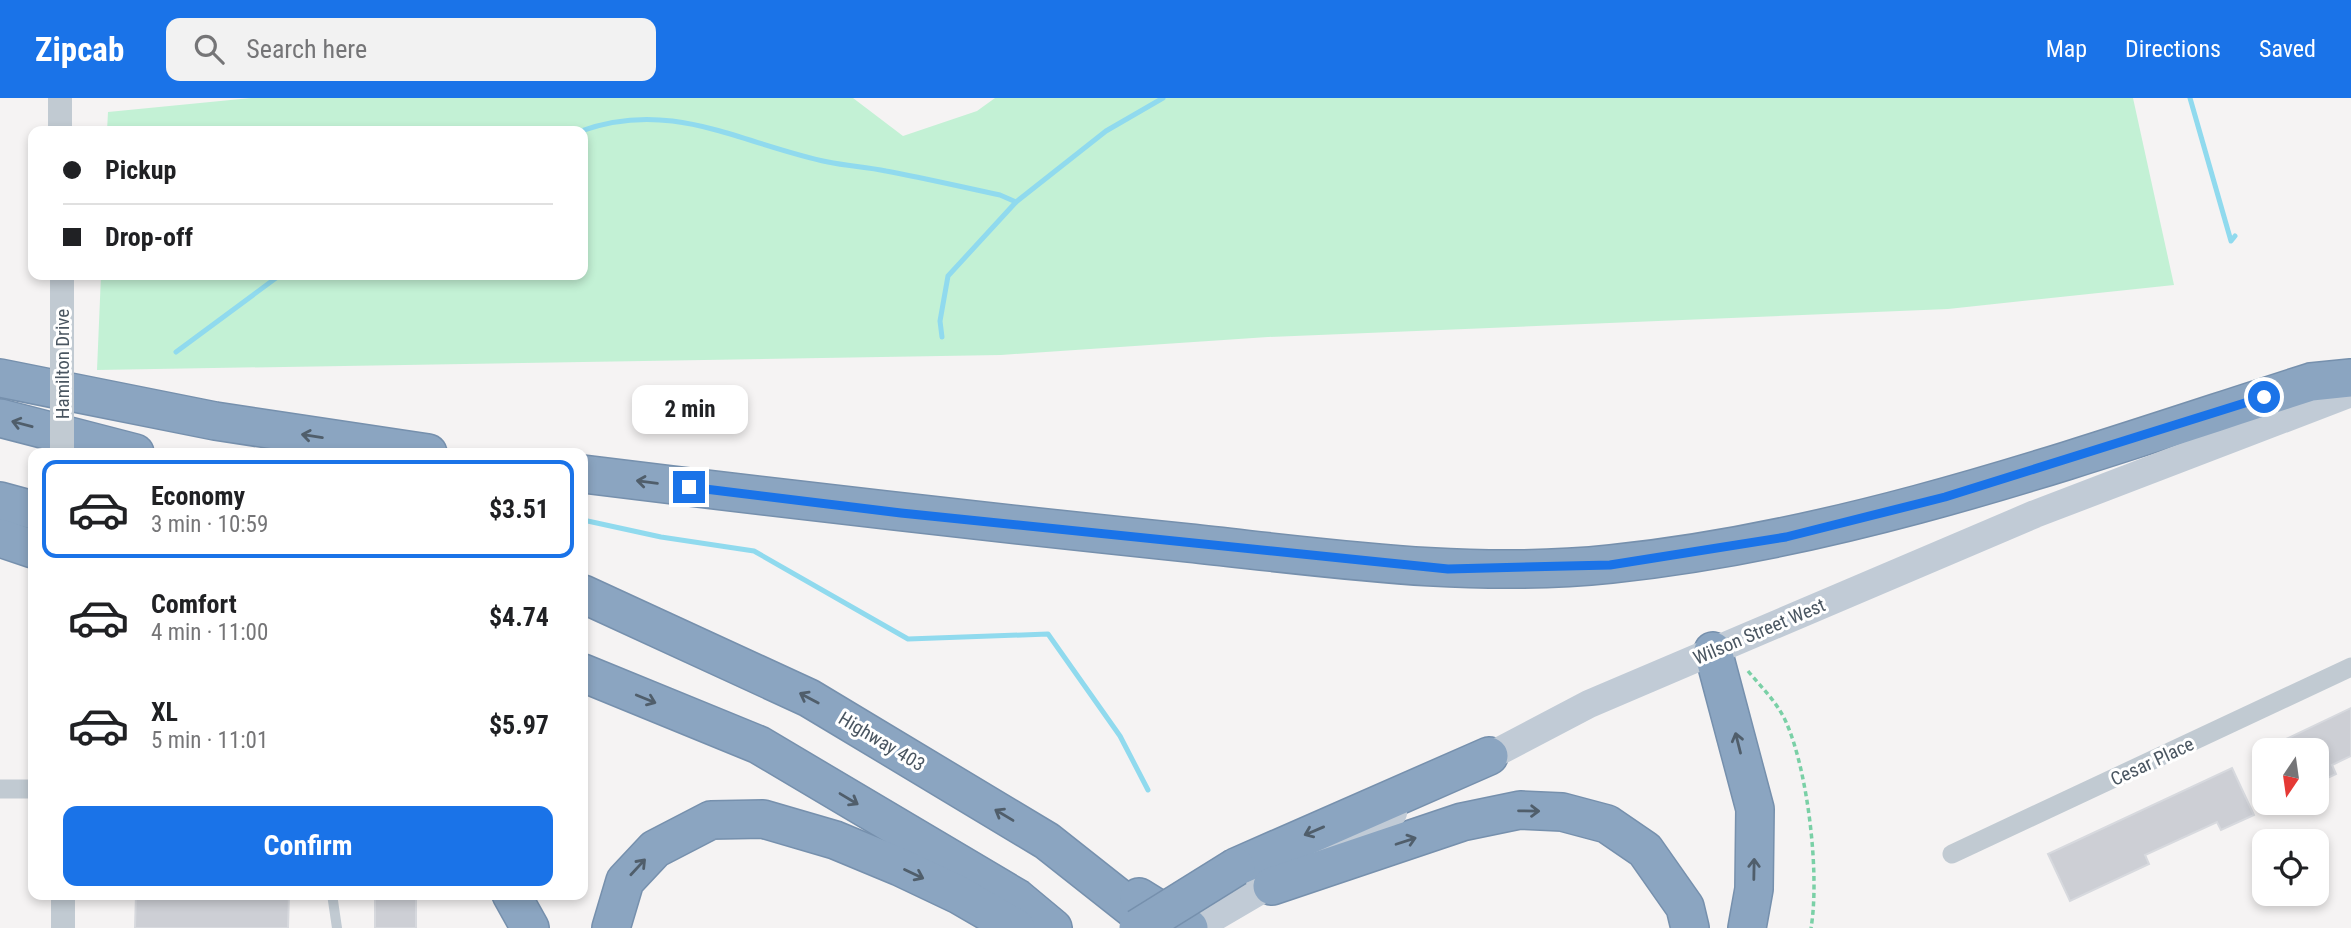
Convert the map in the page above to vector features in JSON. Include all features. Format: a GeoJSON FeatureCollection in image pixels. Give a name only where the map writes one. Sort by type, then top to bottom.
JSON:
{"type":"FeatureCollection","features":[{"type":"Feature","properties":{"kind":"highway"},"geometry":{"type":"LineString","coordinates":[[0,378],[215,421],[395,448]]}},
{"type":"Feature","properties":{"kind":"highway"},"geometry":{"type":"LineString","coordinates":[[588,475],[901,513],[1448,569],[1610,565],[1786,537],[1945,497],[2311,382],[2351,378]]}},
{"type":"Feature","properties":{"kind":"highway"},"geometry":{"type":"LineString","coordinates":[[0,418],[116,448]]}},
{"type":"Feature","properties":{"kind":"highway"},"geometry":{"type":"LineString","coordinates":[[0,501],[28,509]]}},
{"type":"Feature","properties":{"kind":"highway"},"geometry":{"type":"LineString","coordinates":[[0,538],[28,547]]}},
{"type":"Feature","properties":{"kind":"highway","name":"Highway 403"},"geometry":{"type":"LineString","coordinates":[[588,596],[809,698],[1048,841],[1157,928]]}},
{"type":"Feature","properties":{"kind":"highway"},"geometry":{"type":"LineString","coordinates":[[1721,647],[1755,809],[1754,889],[1746,928]]}},
{"type":"Feature","properties":{"kind":"highway"},"geometry":{"type":"LineString","coordinates":[[588,675],[759,745],[1017,898],[1053,928]]}},
{"type":"Feature","properties":{"kind":"highway"},"geometry":{"type":"LineString","coordinates":[[1138,928],[1236,867],[1489,756]]}},
{"type":"Feature","properties":{"kind":"highway"},"geometry":{"type":"LineString","coordinates":[[1272,886],[1462,822],[1520,810],[1562,812],[1606,824],[1645,850],[1685,907],[1690,928]]}},
{"type":"Feature","properties":{"kind":"highway"},"geometry":{"type":"LineString","coordinates":[[611,928],[625,881],[655,849],[710,820],[763,819],[835,840],[900,867],[959,895],[1016,928]]}},
{"type":"Feature","properties":{"kind":"highway"},"geometry":{"type":"LineString","coordinates":[[1048,841],[1189,928]]}},
{"type":"Feature","properties":{"kind":"highway"},"geometry":{"type":"LineString","coordinates":[[514,900],[530,928]]}},
{"type":"Feature","properties":{"kind":"main road","name":"Wilson Street West"},"geometry":{"type":"LineString","coordinates":[[1196,928],[1272,886],[1489,756],[1589,704],[2035,514],[2351,393]]}},
{"type":"Feature","properties":{"kind":"street"},"geometry":{"type":"LineString","coordinates":[[60,98],[60,126]]}},
{"type":"Feature","properties":{"kind":"street","name":"Hamilton Drive"},"geometry":{"type":"LineString","coordinates":[[62,285],[62,448]]}},
{"type":"Feature","properties":{"kind":"street","name":"Cesar Place"},"geometry":{"type":"LineString","coordinates":[[1952,854],[2351,667]]}},
{"type":"Feature","properties":{"kind":"street"},"geometry":{"type":"LineString","coordinates":[[0,789],[28,789]]}},
{"type":"Feature","properties":{"kind":"street"},"geometry":{"type":"LineString","coordinates":[[63,900],[63,928]]}},
{"type":"Feature","properties":{"kind":"lane"},"geometry":{"type":"LineString","coordinates":[[333,900],[337,928]]}},
{"type":"Feature","properties":{"kind":"path"},"geometry":{"type":"LineString","coordinates":[[1721,647],[1774,701],[1787,724],[1805,794],[1810,834],[1814,885],[1811,928]]}},
{"type":"Feature","properties":{"kind":"green space"},"geometry":{"type":"Polygon","coordinates":[[[251,98],[853,98],[903,136],[977,111],[995,98],[2133,98],[2174,285],[1948,309],[1268,337],[1001,355],[97,370],[101,280],[588,280],[588,126],[107,126],[108,112],[251,98]]]}},
{"type":"Feature","properties":{"kind":"building"},"geometry":{"type":"Polygon","coordinates":[[[2351,708],[2351,756],[2332,765],[2336,774],[2329,777],[2329,738],[2288,738],[2351,708]]]}},
{"type":"Feature","properties":{"kind":"building"},"geometry":{"type":"Polygon","coordinates":[[[2232,768],[2252,811],[2252,816],[2221,830],[2217,822],[2145,855],[2149,864],[2070,901],[2048,854],[2232,768]]]}},
{"type":"Feature","properties":{"kind":"building"},"geometry":{"type":"Polygon","coordinates":[[[136,900],[289,900],[288,928],[135,928],[136,900]]]}},
{"type":"Feature","properties":{"kind":"building"},"geometry":{"type":"Polygon","coordinates":[[[375,900],[416,900],[416,928],[375,928],[375,900]]]}},
{"type":"Feature","properties":{"kind":"waterway"},"geometry":{"type":"LineString","coordinates":[[942,337],[940,321],[948,276],[1016,202],[1106,131],[1163,98]]}},
{"type":"Feature","properties":{"kind":"waterway"},"geometry":{"type":"LineString","coordinates":[[2190,98],[2231,241],[2235,236]]}},
{"type":"Feature","properties":{"kind":"waterway"},"geometry":{"type":"LineString","coordinates":[[588,129],[614,122],[646,119],[706,127],[828,162],[1000,195],[1016,202]]}},
{"type":"Feature","properties":{"kind":"waterway"},"geometry":{"type":"LineString","coordinates":[[176,352],[273,280]]}},
{"type":"Feature","properties":{"kind":"waterway"},"geometry":{"type":"LineString","coordinates":[[588,521],[661,537],[754,551],[908,639],[1048,634],[1120,736],[1148,790]]}},
{"type":"Feature","properties":{"kind":"route"},"geometry":{"type":"LineString","coordinates":[[689,487],[901,513],[1448,569],[1610,565],[1786,537],[1945,497],[2264,397]]}}]}
